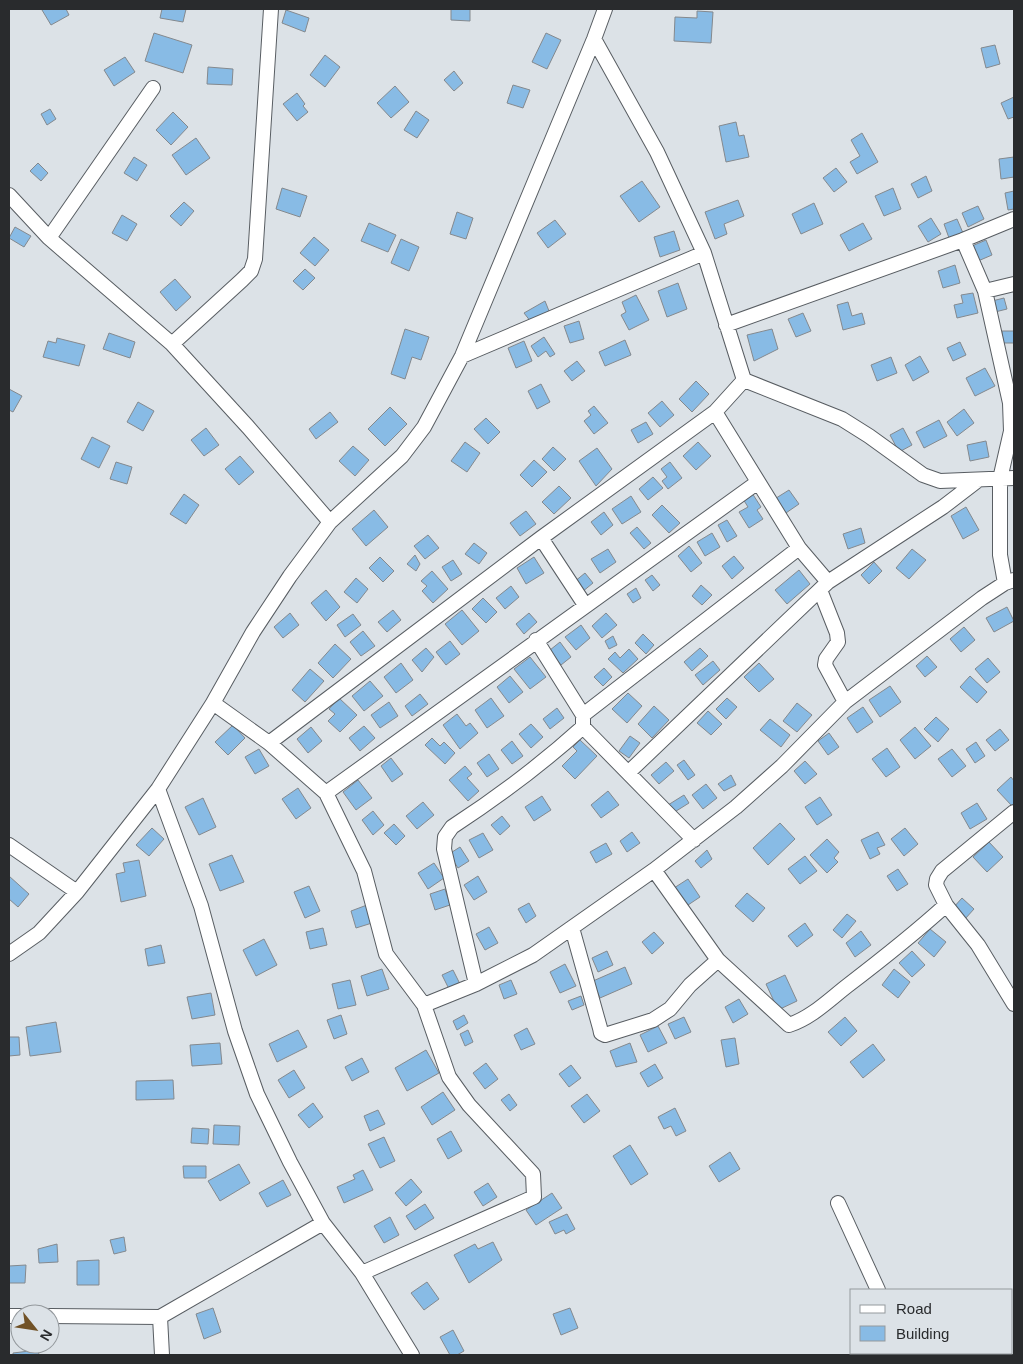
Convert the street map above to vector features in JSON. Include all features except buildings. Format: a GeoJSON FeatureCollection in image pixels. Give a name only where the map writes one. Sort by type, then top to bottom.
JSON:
{"type":"FeatureCollection","features":[{"type":"Feature","properties":{"kind":"street"},"geometry":{"type":"LineString","coordinates":[[172,344],[247,276],[255,259],[271,9]]}},
{"type":"Feature","properties":{"kind":"street"},"geometry":{"type":"LineString","coordinates":[[9,954],[39,934],[77,892],[158,789],[213,703],[252,632],[330,522],[402,456],[424,427],[462,356],[504,259],[605,9]]}},
{"type":"Feature","properties":{"kind":"street"},"geometry":{"type":"LineString","coordinates":[[594,39],[657,152],[704,253],[744,380]]}},
{"type":"Feature","properties":{"kind":"street"},"geometry":{"type":"LineString","coordinates":[[49,238],[153,88]]}},
{"type":"Feature","properties":{"kind":"street"},"geometry":{"type":"LineString","coordinates":[[9,195],[49,238],[172,344],[248,427],[330,522]]}},
{"type":"Feature","properties":{"kind":"street"},"geometry":{"type":"LineString","coordinates":[[726,325],[963,240],[1014,219]]}},
{"type":"Feature","properties":{"kind":"street"},"geometry":{"type":"LineString","coordinates":[[424,1005],[476,984],[532,955],[654,870],[736,806],[782,766],[845,702],[982,598],[1009,582],[1000,555],[1011,431],[1010,403],[985,291],[963,240]]}},
{"type":"Feature","properties":{"kind":"street"},"geometry":{"type":"LineString","coordinates":[[462,356],[704,253]]}},
{"type":"Feature","properties":{"kind":"street"},"geometry":{"type":"LineString","coordinates":[[985,291],[1014,284]]}},
{"type":"Feature","properties":{"kind":"street"},"geometry":{"type":"LineString","coordinates":[[744,380],[842,419],[923,475],[940,481],[977,481],[1007,478]]}},
{"type":"Feature","properties":{"kind":"street"},"geometry":{"type":"LineString","coordinates":[[270,743],[541,538],[715,412],[744,380]]}},
{"type":"Feature","properties":{"kind":"street"},"geometry":{"type":"LineString","coordinates":[[715,412],[824,586],[838,642],[826,660],[825,665],[845,702]]}},
{"type":"Feature","properties":{"kind":"street"},"geometry":{"type":"LineString","coordinates":[[629,772],[824,586],[943,507],[977,481]]}},
{"type":"Feature","properties":{"kind":"street"},"geometry":{"type":"LineString","coordinates":[[326,793],[758,482]]}},
{"type":"Feature","properties":{"kind":"street"},"geometry":{"type":"LineString","coordinates":[[541,538],[585,605]]}},
{"type":"Feature","properties":{"kind":"street"},"geometry":{"type":"LineString","coordinates":[[476,984],[444,849],[445,837],[452,827],[517,783],[543,762],[583,721],[799,548]]}},
{"type":"Feature","properties":{"kind":"street"},"geometry":{"type":"LineString","coordinates":[[536,640],[583,721],[694,840]]}},
{"type":"Feature","properties":{"kind":"street"},"geometry":{"type":"LineString","coordinates":[[213,703],[270,743],[326,793],[364,871],[386,954],[424,1005],[449,1077],[469,1105],[533,1174],[534,1197],[362,1274]]}},
{"type":"Feature","properties":{"kind":"street"},"geometry":{"type":"LineString","coordinates":[[158,789],[201,906],[235,1032],[257,1094],[290,1162],[323,1223],[362,1274],[412,1355]]}},
{"type":"Feature","properties":{"kind":"street"},"geometry":{"type":"LineString","coordinates":[[1014,812],[942,871],[937,878],[936,885],[946,905],[978,945],[1014,1004]]}},
{"type":"Feature","properties":{"kind":"street"},"geometry":{"type":"LineString","coordinates":[[9,845],[77,892]]}},
{"type":"Feature","properties":{"kind":"street"},"geometry":{"type":"LineString","coordinates":[[654,870],[718,960],[789,1025],[800,1021],[826,1002],[913,935],[946,905]]}},
{"type":"Feature","properties":{"kind":"street"},"geometry":{"type":"LineString","coordinates":[[572,928],[600,1028],[605,1035],[653,1020],[670,1009],[690,985],[718,960]]}},
{"type":"Feature","properties":{"kind":"street"},"geometry":{"type":"LineString","coordinates":[[838,1203],[878,1289]]}},
{"type":"Feature","properties":{"kind":"street"},"geometry":{"type":"LineString","coordinates":[[60,1316],[160,1318],[323,1223]]}},
{"type":"Feature","properties":{"kind":"street"},"geometry":{"type":"LineString","coordinates":[[160,1318],[162,1355]]}}]}
